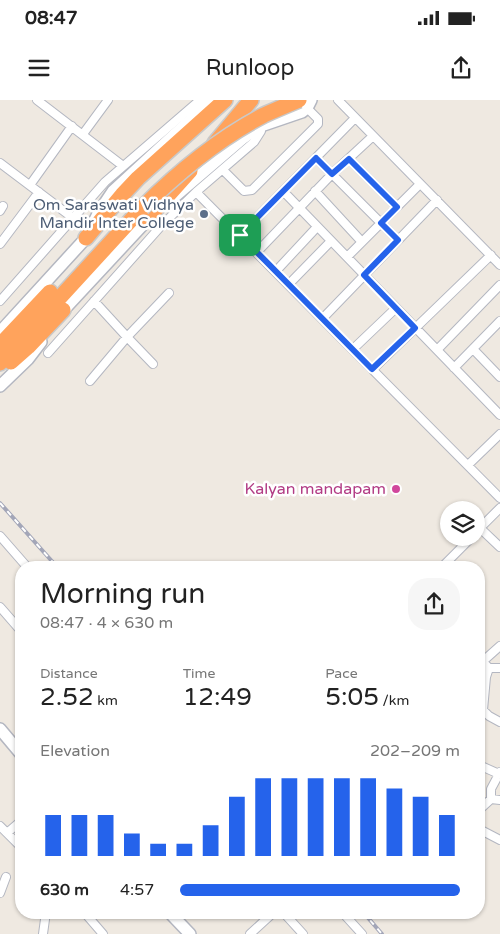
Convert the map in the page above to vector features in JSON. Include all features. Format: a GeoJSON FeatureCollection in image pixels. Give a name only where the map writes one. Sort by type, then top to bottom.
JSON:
{"type":"FeatureCollection","features":[{"type":"Feature","properties":{"kind":"highway"},"geometry":{"type":"LineString","coordinates":[[0,363],[131,203],[170,149],[225,100]]}},
{"type":"Feature","properties":{"kind":"highway"},"geometry":{"type":"LineString","coordinates":[[86,238],[131,203],[251,100]]}},
{"type":"Feature","properties":{"kind":"highway"},"geometry":{"type":"LineString","coordinates":[[0,340],[131,203],[166,170],[225,126],[274,100]]}},
{"type":"Feature","properties":{"kind":"highway"},"geometry":{"type":"LineString","coordinates":[[131,203],[171,179],[231,134],[264,115],[306,103]]}},
{"type":"Feature","properties":{"kind":"highway"},"geometry":{"type":"LineString","coordinates":[[0,340],[35,294]]}},
{"type":"Feature","properties":{"kind":"highway"},"geometry":{"type":"LineString","coordinates":[[0,372],[28,347],[63,310]]}},
{"type":"Feature","properties":{"kind":"main road"},"geometry":{"type":"LineString","coordinates":[[0,386],[28,359],[63,310],[131,203],[212,100]]}},
{"type":"Feature","properties":{"kind":"main road"},"geometry":{"type":"LineString","coordinates":[[131,203],[222,156],[261,126],[302,112],[306,103]]}},
{"type":"Feature","properties":{"kind":"main road"},"geometry":{"type":"LineString","coordinates":[[35,294],[86,238]]}},
{"type":"Feature","properties":{"kind":"main road"},"geometry":{"type":"LineString","coordinates":[[0,729],[15,747]]}},
{"type":"Feature","properties":{"kind":"main road"},"geometry":{"type":"LineString","coordinates":[[176,919],[190,934]]}},
{"type":"Feature","properties":{"kind":"street"},"geometry":{"type":"LineString","coordinates":[[83,134],[108,100]]}},
{"type":"Feature","properties":{"kind":"street"},"geometry":{"type":"LineString","coordinates":[[0,301],[105,182],[200,100]]}},
{"type":"Feature","properties":{"kind":"street"},"geometry":{"type":"LineString","coordinates":[[338,100],[500,264]]}},
{"type":"Feature","properties":{"kind":"street"},"geometry":{"type":"LineString","coordinates":[[42,102],[123,166]]}},
{"type":"Feature","properties":{"kind":"street"},"geometry":{"type":"LineString","coordinates":[[223,170],[244,190],[252,190],[318,124],[318,119],[306,103]]}},
{"type":"Feature","properties":{"kind":"street"},"geometry":{"type":"LineString","coordinates":[[240,235],[355,118]]}},
{"type":"Feature","properties":{"kind":"street"},"geometry":{"type":"LineString","coordinates":[[30,185],[72,126]]}},
{"type":"Feature","properties":{"kind":"street"},"geometry":{"type":"LineString","coordinates":[[48,353],[145,243],[196,192],[254,142],[261,131],[261,126]]}},
{"type":"Feature","properties":{"kind":"street"},"geometry":{"type":"LineString","coordinates":[[257,252],[332,174],[373,136]]}},
{"type":"Feature","properties":{"kind":"street"},"geometry":{"type":"LineString","coordinates":[[316,158],[398,240]]}},
{"type":"Feature","properties":{"kind":"street"},"geometry":{"type":"LineString","coordinates":[[349,159],[397,207]]}},
{"type":"Feature","properties":{"kind":"street"},"geometry":{"type":"LineString","coordinates":[[0,163],[73,218]]}},
{"type":"Feature","properties":{"kind":"street"},"geometry":{"type":"LineString","coordinates":[[347,257],[420,184]]}},
{"type":"Feature","properties":{"kind":"street"},"geometry":{"type":"LineString","coordinates":[[283,191],[500,415]]}},
{"type":"Feature","properties":{"kind":"street"},"geometry":{"type":"LineString","coordinates":[[315,191],[362,242]]}},
{"type":"Feature","properties":{"kind":"street"},"geometry":{"type":"LineString","coordinates":[[0,244],[39,192]]}},
{"type":"Feature","properties":{"kind":"street"},"geometry":{"type":"LineString","coordinates":[[196,192],[500,498]]}},
{"type":"Feature","properties":{"kind":"street"},"geometry":{"type":"LineString","coordinates":[[323,318],[437,200]]}},
{"type":"Feature","properties":{"kind":"street"},"geometry":{"type":"LineString","coordinates":[[276,271],[317,227]]}},
{"type":"Feature","properties":{"kind":"street"},"geometry":{"type":"LineString","coordinates":[[289,284],[330,241]]}},
{"type":"Feature","properties":{"kind":"street"},"geometry":{"type":"LineString","coordinates":[[372,369],[490,255]]}},
{"type":"Feature","properties":{"kind":"street"},"geometry":{"type":"LineString","coordinates":[[437,350],[500,285]]}},
{"type":"Feature","properties":{"kind":"street"},"geometry":{"type":"LineString","coordinates":[[90,382],[127,337],[169,293]]}},
{"type":"Feature","properties":{"kind":"street"},"geometry":{"type":"LineString","coordinates":[[94,301],[153,364]]}},
{"type":"Feature","properties":{"kind":"street"},"geometry":{"type":"LineString","coordinates":[[353,349],[396,308]]}},
{"type":"Feature","properties":{"kind":"street"},"geometry":{"type":"LineString","coordinates":[[454,368],[500,321]]}},
{"type":"Feature","properties":{"kind":"street"},"geometry":{"type":"LineString","coordinates":[[493,328],[500,335]]}},
{"type":"Feature","properties":{"kind":"street"},"geometry":{"type":"LineString","coordinates":[[473,349],[500,377]]}},
{"type":"Feature","properties":{"kind":"street"},"geometry":{"type":"LineString","coordinates":[[468,465],[500,434]]}},
{"type":"Feature","properties":{"kind":"street"},"geometry":{"type":"LineString","coordinates":[[485,523],[500,508]]}},
{"type":"Feature","properties":{"kind":"street"},"geometry":{"type":"LineString","coordinates":[[0,536],[22,561]]}},
{"type":"Feature","properties":{"kind":"street"},"geometry":{"type":"LineString","coordinates":[[485,536],[500,548]]}},
{"type":"Feature","properties":{"kind":"street"},"geometry":{"type":"LineString","coordinates":[[448,561],[463,546]]}},
{"type":"Feature","properties":{"kind":"street"},"geometry":{"type":"LineString","coordinates":[[0,607],[15,624]]}},
{"type":"Feature","properties":{"kind":"street"},"geometry":{"type":"LineString","coordinates":[[485,661],[500,646]]}},
{"type":"Feature","properties":{"kind":"street"},"geometry":{"type":"LineString","coordinates":[[485,664],[500,668]]}},
{"type":"Feature","properties":{"kind":"street"},"geometry":{"type":"LineString","coordinates":[[485,672],[485,688]]}},
{"type":"Feature","properties":{"kind":"street"},"geometry":{"type":"LineString","coordinates":[[485,712],[500,722]]}},
{"type":"Feature","properties":{"kind":"street"},"geometry":{"type":"LineString","coordinates":[[485,767],[500,773],[491,789],[491,799],[485,804]]}},
{"type":"Feature","properties":{"kind":"street"},"geometry":{"type":"LineString","coordinates":[[491,799],[500,800]]}},
{"type":"Feature","properties":{"kind":"street"},"geometry":{"type":"LineString","coordinates":[[0,826],[15,841]]}},
{"type":"Feature","properties":{"kind":"street"},"geometry":{"type":"LineString","coordinates":[[7,833],[15,826]]}},
{"type":"Feature","properties":{"kind":"street"},"geometry":{"type":"LineString","coordinates":[[485,832],[500,840]]}},
{"type":"Feature","properties":{"kind":"street"},"geometry":{"type":"LineString","coordinates":[[0,889],[6,877]]}},
{"type":"Feature","properties":{"kind":"street"},"geometry":{"type":"LineString","coordinates":[[43,934],[45,919]]}},
{"type":"Feature","properties":{"kind":"street"},"geometry":{"type":"LineString","coordinates":[[90,919],[103,934]]}},
{"type":"Feature","properties":{"kind":"street"},"geometry":{"type":"LineString","coordinates":[[250,934],[266,919]]}},
{"type":"Feature","properties":{"kind":"street"},"geometry":{"type":"LineString","coordinates":[[289,919],[303,934]]}},
{"type":"Feature","properties":{"kind":"street"},"geometry":{"type":"LineString","coordinates":[[348,919],[362,934]]}},
{"type":"Feature","properties":{"kind":"railway"},"geometry":{"type":"LineString","coordinates":[[0,503],[52,561]]}},
{"type":"Feature","properties":{"kind":"railway"},"geometry":{"type":"LineString","coordinates":[[369,919],[382,934]]}},
{"type":"Feature","properties":{"kind":"place","name":"Om Saraswati Vidhya Mandir Inter College"},"geometry":{"type":"Point","coordinates":[204,214]}},
{"type":"Feature","properties":{"kind":"place","name":"Kalyan mandapam"},"geometry":{"type":"Point","coordinates":[396,489]}},
{"type":"Feature","properties":{"kind":"route"},"geometry":{"type":"LineString","coordinates":[[316,158],[332,174],[349,159],[397,207],[381,223],[398,240],[364,275],[415,328],[372,369],[240,235],[316,158]]}}]}
